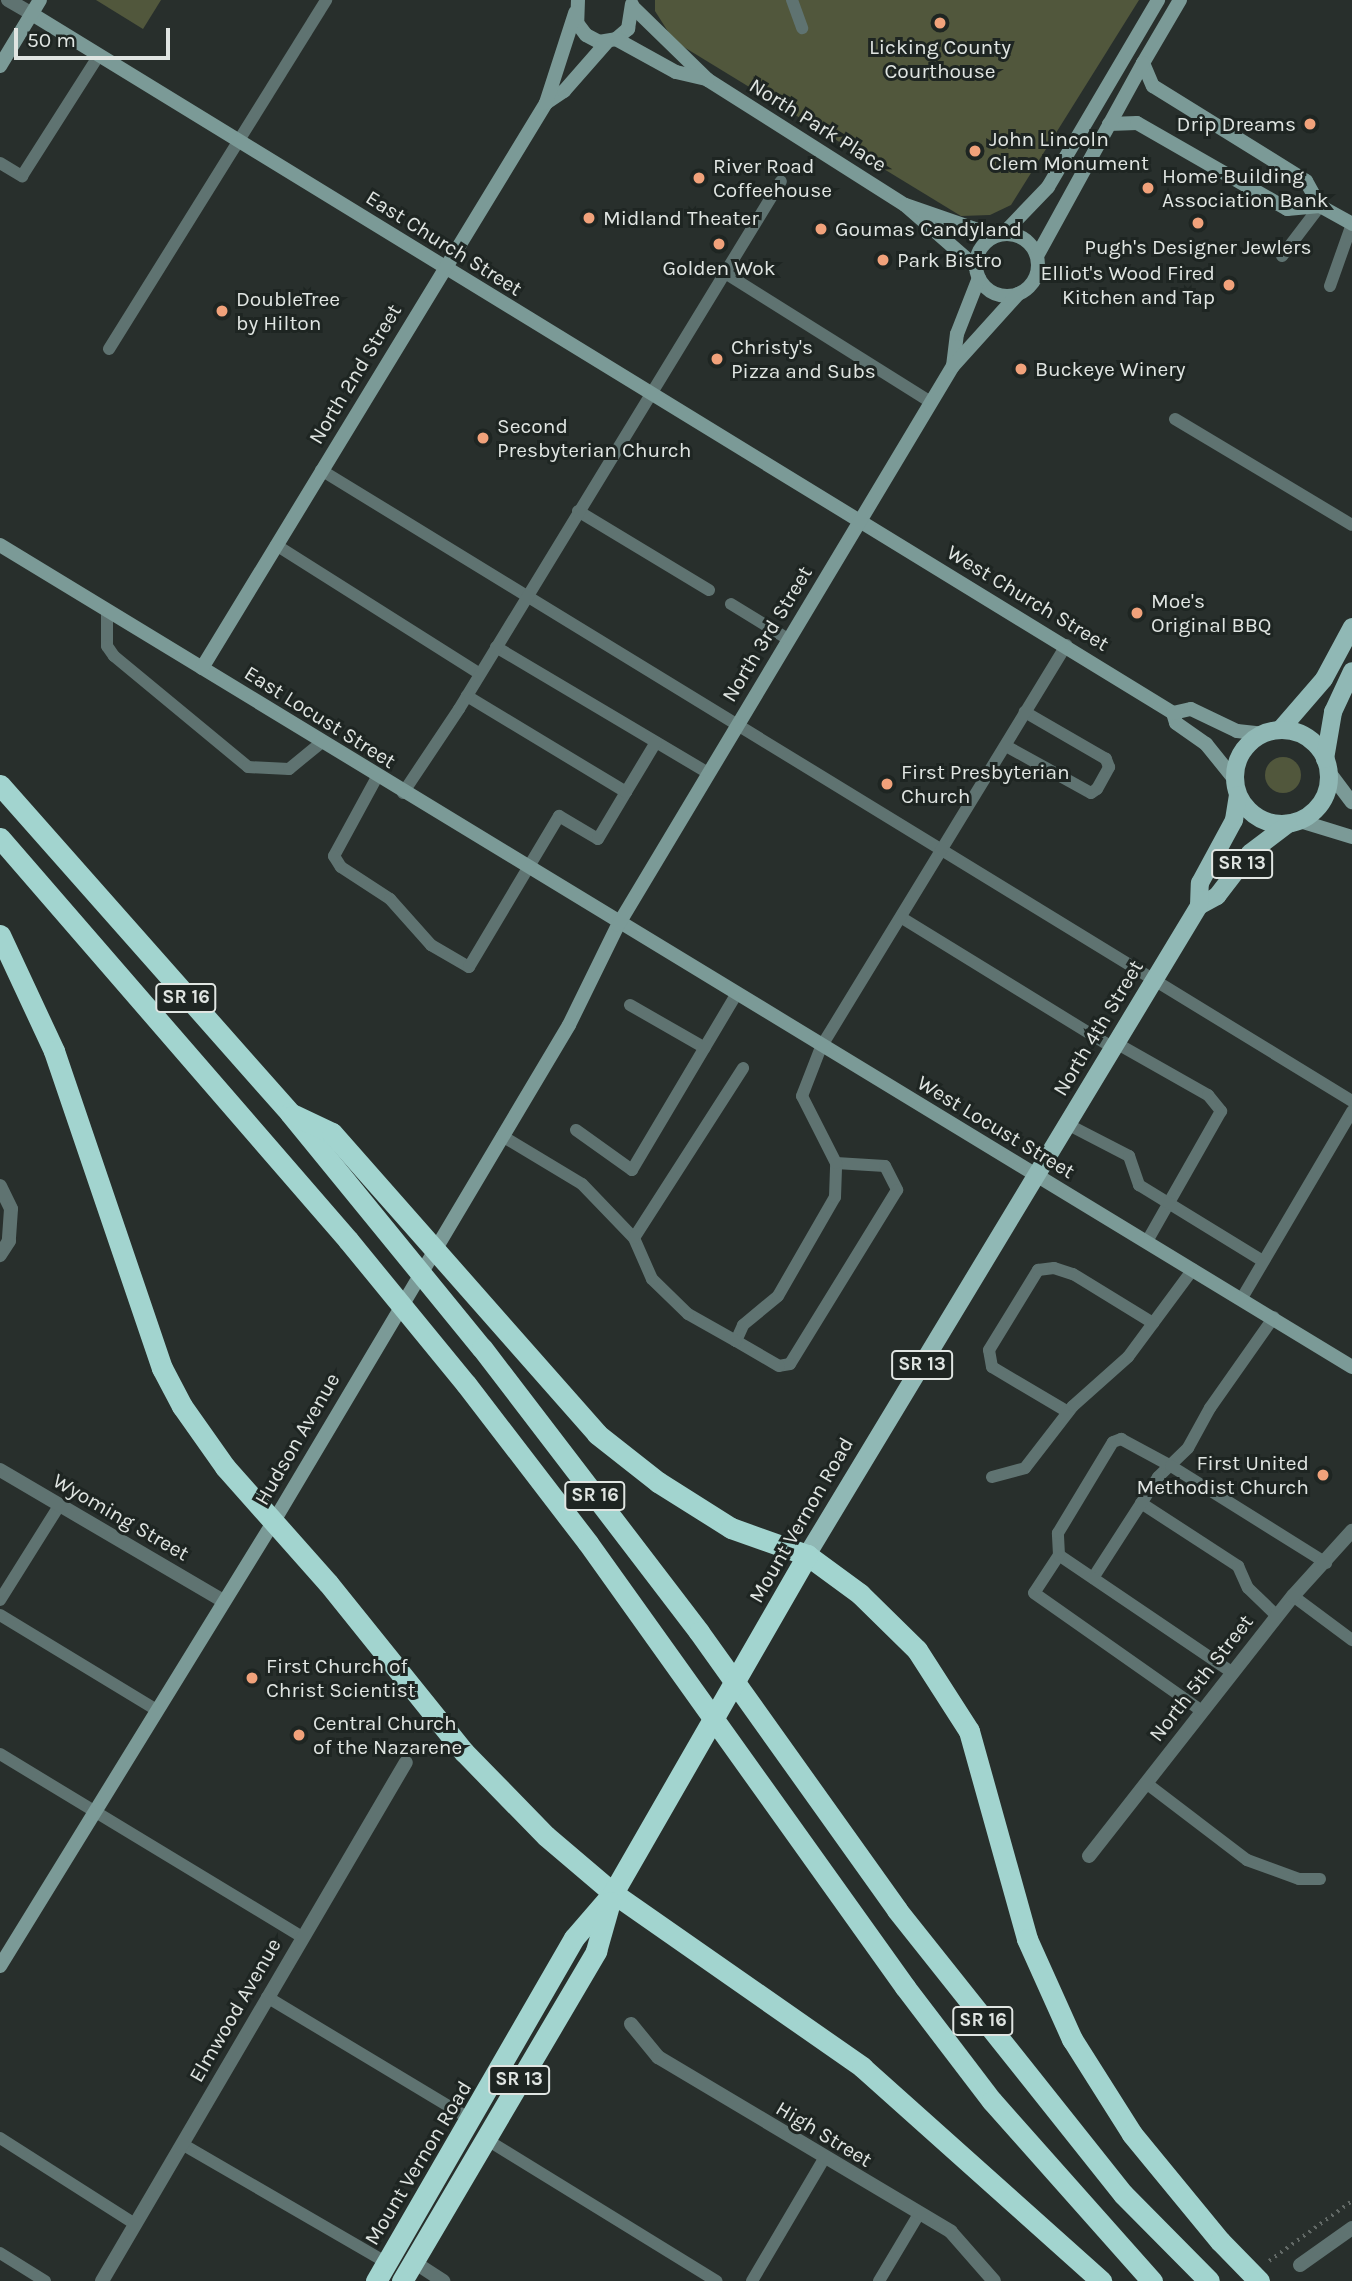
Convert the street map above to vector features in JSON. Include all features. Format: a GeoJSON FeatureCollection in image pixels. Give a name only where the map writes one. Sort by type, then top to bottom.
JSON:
{"type":"FeatureCollection","features":[{"type":"Feature","properties":{"kind":"highway","name":"SR 16"},"geometry":{"type":"LineString","coordinates":[[0,785],[290,1113],[482,1348],[699,1632],[897,1910],[1123,2194],[1209,2281]]}},
{"type":"Feature","properties":{"kind":"highway","name":"SR 16"},"geometry":{"type":"LineString","coordinates":[[0,838],[348,1240],[466,1384],[588,1543],[905,1987],[992,2101],[1152,2281]]}},
{"type":"Feature","properties":{"kind":"highway"},"geometry":{"type":"LineString","coordinates":[[0,935],[54,1051],[162,1367],[202,1438],[274,1521],[464,1752],[546,1836],[613,1893],[862,2067],[1101,2281]]}},
{"type":"Feature","properties":{"kind":"highway"},"geometry":{"type":"LineString","coordinates":[[290,1113],[332,1133],[385,1188],[597,1434],[658,1482],[731,1528],[807,1555],[860,1594],[898,1631],[945,1689],[969,1731],[1027,1939],[1072,2039],[1132,2134],[1220,2241],[1263,2272]]}},
{"type":"Feature","properties":{"kind":"highway","name":"Mount Vernon Road"},"geometry":{"type":"LineString","coordinates":[[402,2281],[414,2262],[574,1938],[613,1893],[807,1555]]}},
{"type":"Feature","properties":{"kind":"highway","name":"Mount Vernon Road"},"geometry":{"type":"LineString","coordinates":[[381,2272],[478,2129]]}},
{"type":"Feature","properties":{"kind":"main road"},"geometry":{"type":"LineString","coordinates":[[1352,627],[1324,679],[1272,732],[1243,752],[1236,787],[1258,818],[1294,822],[1323,801],[1333,712],[1352,671]]}},
{"type":"Feature","properties":{"kind":"main road"},"geometry":{"type":"LineString","coordinates":[[1272,732],[1311,741],[1327,765]]}},
{"type":"Feature","properties":{"kind":"main road","name":"North 4th Street"},"geometry":{"type":"LineString","coordinates":[[1036,1175],[1199,906],[1200,883],[1234,820],[1236,787]]}},
{"type":"Feature","properties":{"kind":"main road","name":"North 4th Street"},"geometry":{"type":"LineString","coordinates":[[1199,906],[1217,896],[1250,853],[1294,822]]}},
{"type":"Feature","properties":{"kind":"main road","name":"Mount Vernon Road"},"geometry":{"type":"LineString","coordinates":[[807,1555],[1036,1175]]}},
{"type":"Feature","properties":{"kind":"street","name":"East Church Street"},"geometry":{"type":"LineString","coordinates":[[8,0],[859,521]]}},
{"type":"Feature","properties":{"kind":"street"},"geometry":{"type":"LineString","coordinates":[[0,66],[40,0]]}},
{"type":"Feature","properties":{"kind":"street"},"geometry":{"type":"LineString","coordinates":[[1158,0],[1048,187],[999,235],[980,248],[977,272],[991,292],[1018,294],[1037,274],[1037,256],[1108,124],[1128,90],[1145,70],[1180,0]]}},
{"type":"Feature","properties":{"kind":"street","name":"North 2nd Street"},"geometry":{"type":"LineString","coordinates":[[546,103],[564,91],[632,22],[632,2]]}},
{"type":"Feature","properties":{"kind":"street","name":"North Park Place"},"geometry":{"type":"LineString","coordinates":[[632,2],[708,80],[905,205],[977,272]]}},
{"type":"Feature","properties":{"kind":"street","name":"North 2nd Street"},"geometry":{"type":"LineString","coordinates":[[202,668],[546,103],[577,7]]}},
{"type":"Feature","properties":{"kind":"street","name":"North Park Place"},"geometry":{"type":"LineString","coordinates":[[577,7],[586,35],[612,41],[676,72],[708,80]]}},
{"type":"Feature","properties":{"kind":"street"},"geometry":{"type":"LineString","coordinates":[[1145,70],[1172,100],[1306,181],[1320,206],[1352,224]]}},
{"type":"Feature","properties":{"kind":"street"},"geometry":{"type":"LineString","coordinates":[[1108,124],[1137,123],[1287,209],[1320,206]]}},
{"type":"Feature","properties":{"kind":"street","name":"North Park Place"},"geometry":{"type":"LineString","coordinates":[[905,205],[999,235]]}},
{"type":"Feature","properties":{"kind":"street"},"geometry":{"type":"LineString","coordinates":[[999,235],[1028,241],[1037,256]]}},
{"type":"Feature","properties":{"kind":"street","name":"North 3rd Street"},"geometry":{"type":"LineString","coordinates":[[953,366],[957,334],[977,272]]}},
{"type":"Feature","properties":{"kind":"street","name":"North 3rd Street"},"geometry":{"type":"LineString","coordinates":[[618,925],[953,366],[1018,294]]}},
{"type":"Feature","properties":{"kind":"street","name":"West Church Street"},"geometry":{"type":"LineString","coordinates":[[859,521],[1066,645],[1173,713],[1176,723],[1206,744],[1236,787]]}},
{"type":"Feature","properties":{"kind":"street","name":"East Locust Street"},"geometry":{"type":"LineString","coordinates":[[0,545],[618,925]]}},
{"type":"Feature","properties":{"kind":"street","name":"West Church Street"},"geometry":{"type":"LineString","coordinates":[[1173,713],[1191,709],[1237,731],[1272,732]]}},
{"type":"Feature","properties":{"kind":"street"},"geometry":{"type":"LineString","coordinates":[[1327,765],[1352,802]]}},
{"type":"Feature","properties":{"kind":"street"},"geometry":{"type":"LineString","coordinates":[[1294,822],[1352,837]]}},
{"type":"Feature","properties":{"kind":"street","name":"West Locust Street"},"geometry":{"type":"LineString","coordinates":[[618,925],[1274,1317],[1352,1367]]}},
{"type":"Feature","properties":{"kind":"street","name":"Hudson Avenue"},"geometry":{"type":"LineString","coordinates":[[0,1966],[222,1600],[274,1521],[569,1025],[618,925]]}},
{"type":"Feature","properties":{"kind":"street"},"geometry":{"type":"LineString","coordinates":[[0,1186],[11,1209],[9,1241],[0,1255]]}},
{"type":"Feature","properties":{"kind":"street","name":"Wyoming Street"},"geometry":{"type":"LineString","coordinates":[[0,1470],[222,1600]]}},
{"type":"Feature","properties":{"kind":"street","name":"North 5th Street"},"geometry":{"type":"LineString","coordinates":[[1088,1856],[1293,1596],[1326,1563],[1352,1531]]}},
{"type":"Feature","properties":{"kind":"street","name":"Elmwood Avenue"},"geometry":{"type":"LineString","coordinates":[[102,2281],[406,1762]]}},
{"type":"Feature","properties":{"kind":"street","name":"High Street"},"geometry":{"type":"LineString","coordinates":[[631,2024],[658,2057],[824,2159],[951,2232],[995,2281]]}},
{"type":"Feature","properties":{"kind":"street"},"geometry":{"type":"LineString","coordinates":[[1300,2265],[1352,2228]]}},
{"type":"Feature","properties":{"kind":"street"},"geometry":{"type":"LineString","coordinates":[[414,2262],[443,2281]]}},
{"type":"Feature","properties":{"kind":"lane"},"geometry":{"type":"LineString","coordinates":[[109,349],[237,140],[327,0]]}},
{"type":"Feature","properties":{"kind":"lane"},"geometry":{"type":"LineString","coordinates":[[792,0],[802,28]]}},
{"type":"Feature","properties":{"kind":"lane"},"geometry":{"type":"LineString","coordinates":[[0,163],[22,176],[99,55]]}},
{"type":"Feature","properties":{"kind":"lane"},"geometry":{"type":"LineString","coordinates":[[402,793],[467,696],[781,181]]}},
{"type":"Feature","properties":{"kind":"lane"},"geometry":{"type":"LineString","coordinates":[[1282,256],[1320,206]]}},
{"type":"Feature","properties":{"kind":"lane"},"geometry":{"type":"LineString","coordinates":[[1330,285],[1352,224]]}},
{"type":"Feature","properties":{"kind":"lane"},"geometry":{"type":"LineString","coordinates":[[725,273],[931,402]]}},
{"type":"Feature","properties":{"kind":"lane"},"geometry":{"type":"LineString","coordinates":[[1175,419],[1352,525]]}},
{"type":"Feature","properties":{"kind":"lane"},"geometry":{"type":"LineString","coordinates":[[321,470],[942,853],[1352,1101]]}},
{"type":"Feature","properties":{"kind":"lane"},"geometry":{"type":"LineString","coordinates":[[579,511],[709,590]]}},
{"type":"Feature","properties":{"kind":"lane"},"geometry":{"type":"LineString","coordinates":[[276,545],[480,674]]}},
{"type":"Feature","properties":{"kind":"lane"},"geometry":{"type":"LineString","coordinates":[[731,604],[788,639]]}},
{"type":"Feature","properties":{"kind":"lane"},"geometry":{"type":"LineString","coordinates":[[107,610],[107,646],[114,656],[248,767],[289,769],[322,742]]}},
{"type":"Feature","properties":{"kind":"lane"},"geometry":{"type":"LineString","coordinates":[[736,1341],[743,1325],[778,1296],[835,1197],[836,1163],[802,1096],[821,1046],[942,853],[1066,645]]}},
{"type":"Feature","properties":{"kind":"lane"},"geometry":{"type":"LineString","coordinates":[[496,647],[708,773]]}},
{"type":"Feature","properties":{"kind":"lane"},"geometry":{"type":"LineString","coordinates":[[467,696],[626,792]]}},
{"type":"Feature","properties":{"kind":"lane"},"geometry":{"type":"LineString","coordinates":[[1006,746],[1091,793],[1097,789],[1109,767],[1106,759],[1025,712]]}},
{"type":"Feature","properties":{"kind":"lane"},"geometry":{"type":"LineString","coordinates":[[377,777],[334,856],[341,867],[390,900],[419,935],[446,957],[469,967],[559,816],[598,839],[656,742]]}},
{"type":"Feature","properties":{"kind":"lane"},"geometry":{"type":"LineString","coordinates":[[902,918],[1114,1046],[1208,1095],[1221,1111],[1147,1241]]}},
{"type":"Feature","properties":{"kind":"lane"},"geometry":{"type":"LineString","coordinates":[[576,1130],[632,1170],[736,995]]}},
{"type":"Feature","properties":{"kind":"lane"},"geometry":{"type":"LineString","coordinates":[[630,1005],[705,1048]]}},
{"type":"Feature","properties":{"kind":"lane"},"geometry":{"type":"LineString","coordinates":[[634,1238],[743,1068]]}},
{"type":"Feature","properties":{"kind":"lane"},"geometry":{"type":"LineString","coordinates":[[1242,1298],[1352,1111]]}},
{"type":"Feature","properties":{"kind":"lane"},"geometry":{"type":"LineString","coordinates":[[1067,1124],[1129,1156],[1139,1185],[1263,1261]]}},
{"type":"Feature","properties":{"kind":"lane"},"geometry":{"type":"LineString","coordinates":[[502,1136],[582,1184],[634,1238],[652,1279],[688,1314],[779,1366],[790,1363],[897,1189],[885,1166],[836,1163]]}},
{"type":"Feature","properties":{"kind":"lane"},"geometry":{"type":"LineString","coordinates":[[1068,1412],[992,1367],[989,1350],[1038,1270],[1054,1268],[1073,1273],[1153,1323]]}},
{"type":"Feature","properties":{"kind":"lane"},"geometry":{"type":"LineString","coordinates":[[992,1477],[1026,1468],[1068,1412],[1128,1357],[1193,1269]]}},
{"type":"Feature","properties":{"kind":"lane"},"geometry":{"type":"LineString","coordinates":[[1093,1578],[1141,1503],[1171,1466],[1274,1317]]}},
{"type":"Feature","properties":{"kind":"lane"},"geometry":{"type":"LineString","coordinates":[[1202,1711],[1034,1593],[1059,1555],[1058,1533],[1116,1440],[1171,1466],[1326,1563]]}},
{"type":"Feature","properties":{"kind":"lane"},"geometry":{"type":"LineString","coordinates":[[1141,1503],[1238,1566],[1248,1588],[1277,1616]]}},
{"type":"Feature","properties":{"kind":"lane"},"geometry":{"type":"LineString","coordinates":[[0,1600],[59,1506]]}},
{"type":"Feature","properties":{"kind":"lane"},"geometry":{"type":"LineString","coordinates":[[1059,1555],[1233,1673]]}},
{"type":"Feature","properties":{"kind":"lane"},"geometry":{"type":"LineString","coordinates":[[1293,1596],[1352,1640]]}},
{"type":"Feature","properties":{"kind":"lane"},"geometry":{"type":"LineString","coordinates":[[0,1615],[155,1709]]}},
{"type":"Feature","properties":{"kind":"lane"},"geometry":{"type":"LineString","coordinates":[[0,1754],[91,1813],[302,1937]]}},
{"type":"Feature","properties":{"kind":"lane"},"geometry":{"type":"LineString","coordinates":[[1146,1783],[1247,1860],[1299,1879],[1320,1879]]}},
{"type":"Feature","properties":{"kind":"lane"},"geometry":{"type":"LineString","coordinates":[[267,1997],[716,2281]]}},
{"type":"Feature","properties":{"kind":"lane"},"geometry":{"type":"LineString","coordinates":[[0,2138],[135,2224]]}},
{"type":"Feature","properties":{"kind":"lane"},"geometry":{"type":"LineString","coordinates":[[182,2144],[381,2272]]}},
{"type":"Feature","properties":{"kind":"lane"},"geometry":{"type":"LineString","coordinates":[[752,2281],[824,2159]]}},
{"type":"Feature","properties":{"kind":"lane"},"geometry":{"type":"LineString","coordinates":[[879,2281],[919,2214]]}},
{"type":"Feature","properties":{"kind":"lane"},"geometry":{"type":"LineString","coordinates":[[0,2253],[44,2281]]}},
{"type":"Feature","properties":{"kind":"path"},"geometry":{"type":"LineString","coordinates":[[1263,2272],[1352,2201]]}},
{"type":"Feature","properties":{"kind":"green space"},"geometry":{"type":"Polygon","coordinates":[[[96,0],[161,0],[143,29],[96,0]]]}},
{"type":"Feature","properties":{"kind":"green space"},"geometry":{"type":"Polygon","coordinates":[[[655,0],[1139,0],[1011,205],[990,215],[961,216],[674,41],[655,11],[655,0]]]}},
{"type":"Feature","properties":{"kind":"green space"},"geometry":{"type":"Polygon","coordinates":[[[1283,757],[1296,762],[1301,775],[1296,788],[1283,793],[1270,788],[1265,775],[1270,762],[1283,757]]]}},
{"type":"Feature","properties":{"kind":"place","name":"Licking County Courthouse"},"geometry":{"type":"Point","coordinates":[940,23]}},
{"type":"Feature","properties":{"kind":"place","name":"Drip Dreams"},"geometry":{"type":"Point","coordinates":[1310,124]}},
{"type":"Feature","properties":{"kind":"place","name":"John Lincoln Clem Monument"},"geometry":{"type":"Point","coordinates":[975,151]}},
{"type":"Feature","properties":{"kind":"place","name":"River Road Coffeehouse"},"geometry":{"type":"Point","coordinates":[699,178]}},
{"type":"Feature","properties":{"kind":"place","name":"Home Building Association Bank"},"geometry":{"type":"Point","coordinates":[1148,188]}},
{"type":"Feature","properties":{"kind":"place","name":"Midland Theater"},"geometry":{"type":"Point","coordinates":[589,218]}},
{"type":"Feature","properties":{"kind":"place","name":"Pugh's Designer Jewlers"},"geometry":{"type":"Point","coordinates":[1198,223]}},
{"type":"Feature","properties":{"kind":"place","name":"Goumas Candyland"},"geometry":{"type":"Point","coordinates":[821,229]}},
{"type":"Feature","properties":{"kind":"place","name":"Golden Wok"},"geometry":{"type":"Point","coordinates":[719,244]}},
{"type":"Feature","properties":{"kind":"place","name":"Park Bistro"},"geometry":{"type":"Point","coordinates":[883,260]}},
{"type":"Feature","properties":{"kind":"place","name":"Elliot's Wood Fired Kitchen and Tap"},"geometry":{"type":"Point","coordinates":[1229,285]}},
{"type":"Feature","properties":{"kind":"place","name":"DoubleTree by Hilton"},"geometry":{"type":"Point","coordinates":[222,311]}},
{"type":"Feature","properties":{"kind":"place","name":"Christy's Pizza and Subs"},"geometry":{"type":"Point","coordinates":[717,359]}},
{"type":"Feature","properties":{"kind":"place","name":"Buckeye Winery"},"geometry":{"type":"Point","coordinates":[1021,369]}},
{"type":"Feature","properties":{"kind":"place","name":"Second Presbyterian Church"},"geometry":{"type":"Point","coordinates":[483,438]}},
{"type":"Feature","properties":{"kind":"place","name":"Moe's Original BBQ"},"geometry":{"type":"Point","coordinates":[1137,613]}},
{"type":"Feature","properties":{"kind":"place","name":"First Presbyterian Church"},"geometry":{"type":"Point","coordinates":[887,784]}},
{"type":"Feature","properties":{"kind":"place","name":"First United Methodist Church"},"geometry":{"type":"Point","coordinates":[1323,1475]}},
{"type":"Feature","properties":{"kind":"place","name":"First Church of Christ Scientist"},"geometry":{"type":"Point","coordinates":[252,1678]}},
{"type":"Feature","properties":{"kind":"place","name":"Central Church of the Nazarene"},"geometry":{"type":"Point","coordinates":[299,1735]}}]}
